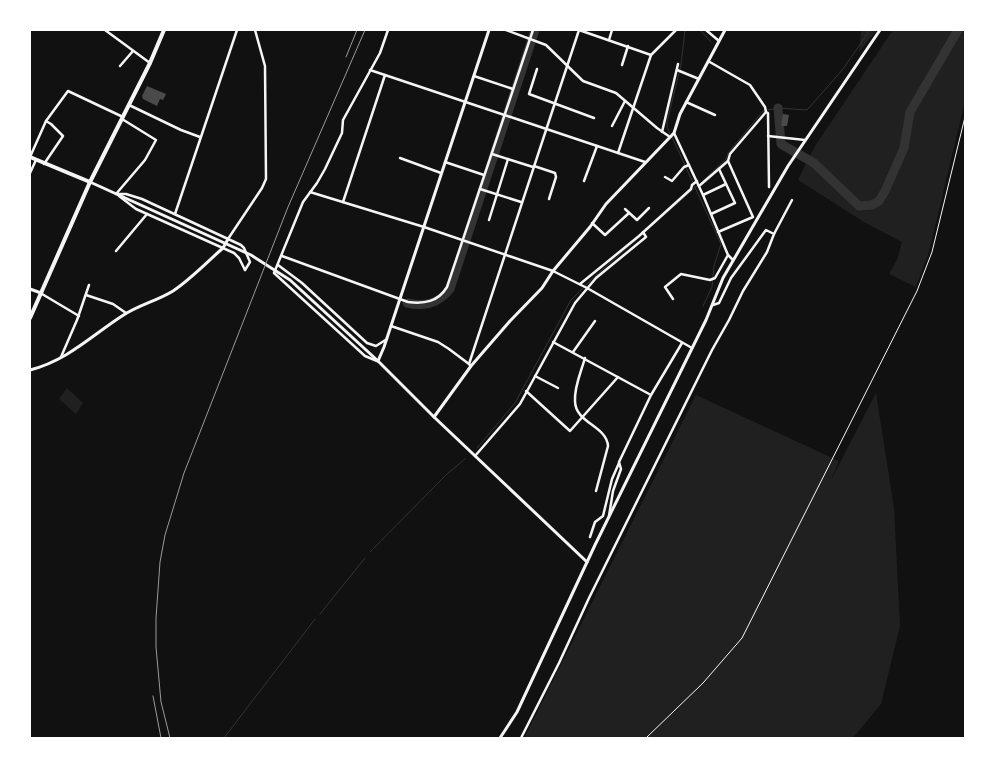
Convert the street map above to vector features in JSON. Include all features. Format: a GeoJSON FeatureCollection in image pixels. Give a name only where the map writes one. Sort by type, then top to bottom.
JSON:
{"type":"FeatureCollection","features":[{"type":"Feature","properties":{"kind":"main road"},"geometry":{"type":"LineString","coordinates":[[30,318],[90,182],[150,63],[164,30]]}},
{"type":"Feature","properties":{"kind":"main road"},"geometry":{"type":"LineString","coordinates":[[30,158],[90,182]]}},
{"type":"Feature","properties":{"kind":"street"},"geometry":{"type":"LineString","coordinates":[[105,30],[150,63]]}},
{"type":"Feature","properties":{"kind":"street"},"geometry":{"type":"LineString","coordinates":[[175,214],[237,30]]}},
{"type":"Feature","properties":{"kind":"street"},"geometry":{"type":"LineString","coordinates":[[30,370],[60,358],[91,340],[126,313],[176,289],[223,248],[266,179],[265,66],[255,30]]}},
{"type":"Feature","properties":{"kind":"street"},"geometry":{"type":"LineString","coordinates":[[378,361],[365,356],[274,273],[303,202],[325,169],[342,133],[343,120],[380,52],[388,30]]}},
{"type":"Feature","properties":{"kind":"street"},"geometry":{"type":"LineString","coordinates":[[378,361],[387,339],[489,30]]}},
{"type":"Feature","properties":{"kind":"street"},"geometry":{"type":"LineString","coordinates":[[506,30],[546,45],[583,81],[616,93],[670,137]]}},
{"type":"Feature","properties":{"kind":"street"},"geometry":{"type":"LineString","coordinates":[[517,34],[518,30]]}},
{"type":"Feature","properties":{"kind":"street"},"geometry":{"type":"LineString","coordinates":[[282,256],[400,300],[419,304],[440,297],[447,287],[533,30]]}},
{"type":"Feature","properties":{"kind":"street"},"geometry":{"type":"LineString","coordinates":[[470,365],[504,255],[579,30],[651,55]]}},
{"type":"Feature","properties":{"kind":"street"},"geometry":{"type":"LineString","coordinates":[[609,40],[612,30]]}},
{"type":"Feature","properties":{"kind":"street"},"geometry":{"type":"LineString","coordinates":[[618,153],[651,55],[676,30]]}},
{"type":"Feature","properties":{"kind":"street"},"geometry":{"type":"LineString","coordinates":[[706,30],[719,41]]}},
{"type":"Feature","properties":{"kind":"street"},"geometry":{"type":"LineString","coordinates":[[434,417],[470,365],[510,320],[542,288],[553,271],[606,204],[674,132],[686,102],[725,30]]}},
{"type":"Feature","properties":{"kind":"street"},"geometry":{"type":"LineString","coordinates":[[500,738],[516,712],[608,518],[713,305],[720,283],[769,197],[805,140],[880,30]]}},
{"type":"Feature","properties":{"kind":"street"},"geometry":{"type":"LineString","coordinates":[[622,65],[628,46]]}},
{"type":"Feature","properties":{"kind":"street"},"geometry":{"type":"LineString","coordinates":[[120,66],[133,51]]}},
{"type":"Feature","properties":{"kind":"street"},"geometry":{"type":"LineString","coordinates":[[708,61],[750,85],[768,113],[769,186]]}},
{"type":"Feature","properties":{"kind":"street"},"geometry":{"type":"LineString","coordinates":[[662,132],[678,64]]}},
{"type":"Feature","properties":{"kind":"street"},"geometry":{"type":"LineString","coordinates":[[537,69],[529,94],[594,118]]}},
{"type":"Feature","properties":{"kind":"street"},"geometry":{"type":"LineString","coordinates":[[370,70],[645,162]]}},
{"type":"Feature","properties":{"kind":"street"},"geometry":{"type":"LineString","coordinates":[[677,70],[699,79]]}},
{"type":"Feature","properties":{"kind":"street"},"geometry":{"type":"LineString","coordinates":[[343,202],[385,75]]}},
{"type":"Feature","properties":{"kind":"street"},"geometry":{"type":"LineString","coordinates":[[474,76],[513,90]]}},
{"type":"Feature","properties":{"kind":"street"},"geometry":{"type":"LineString","coordinates":[[30,158],[46,121],[68,91],[122,118],[156,140],[145,160],[116,194]]}},
{"type":"Feature","properties":{"kind":"street"},"geometry":{"type":"LineString","coordinates":[[612,126],[625,101]]}},
{"type":"Feature","properties":{"kind":"street"},"geometry":{"type":"LineString","coordinates":[[686,102],[716,115]]}},
{"type":"Feature","properties":{"kind":"street"},"geometry":{"type":"LineString","coordinates":[[129,105],[181,130],[201,137]]}},
{"type":"Feature","properties":{"kind":"street"},"geometry":{"type":"LineString","coordinates":[[699,186],[728,160],[730,154],[766,112]]}},
{"type":"Feature","properties":{"kind":"street"},"geometry":{"type":"LineString","coordinates":[[44,164],[63,136],[46,121]]}},
{"type":"Feature","properties":{"kind":"street"},"geometry":{"type":"LineString","coordinates":[[674,132],[728,255],[733,260]]}},
{"type":"Feature","properties":{"kind":"street"},"geometry":{"type":"LineString","coordinates":[[768,136],[805,140]]}},
{"type":"Feature","properties":{"kind":"street"},"geometry":{"type":"LineString","coordinates":[[584,181],[597,146]]}},
{"type":"Feature","properties":{"kind":"street"},"geometry":{"type":"LineString","coordinates":[[492,154],[555,173],[556,177],[549,199]]}},
{"type":"Feature","properties":{"kind":"street"},"geometry":{"type":"LineString","coordinates":[[400,158],[442,173]]}},
{"type":"Feature","properties":{"kind":"street"},"geometry":{"type":"LineString","coordinates":[[489,220],[508,159]]}},
{"type":"Feature","properties":{"kind":"street"},"geometry":{"type":"LineString","coordinates":[[31,172],[36,160]]}},
{"type":"Feature","properties":{"kind":"street"},"geometry":{"type":"LineString","coordinates":[[718,232],[753,217],[728,160]]}},
{"type":"Feature","properties":{"kind":"street"},"geometry":{"type":"LineString","coordinates":[[445,162],[484,175]]}},
{"type":"Feature","properties":{"kind":"street"},"geometry":{"type":"LineString","coordinates":[[665,177],[672,181],[684,167],[689,165]]}},
{"type":"Feature","properties":{"kind":"street"},"geometry":{"type":"LineString","coordinates":[[711,214],[735,203],[719,168]]}},
{"type":"Feature","properties":{"kind":"street"},"geometry":{"type":"LineString","coordinates":[[580,284],[643,232],[691,189],[692,185],[697,181]]}},
{"type":"Feature","properties":{"kind":"street"},"geometry":{"type":"LineString","coordinates":[[90,182],[251,255],[290,280],[378,361],[434,417],[587,562]]}},
{"type":"Feature","properties":{"kind":"street"},"geometry":{"type":"LineString","coordinates":[[703,195],[726,184]]}},
{"type":"Feature","properties":{"kind":"street"},"geometry":{"type":"LineString","coordinates":[[480,188],[522,202]]}},
{"type":"Feature","properties":{"kind":"street"},"geometry":{"type":"LineString","coordinates":[[310,192],[424,227],[553,271],[580,284],[692,348]]}},
{"type":"Feature","properties":{"kind":"street"},"geometry":{"type":"LineString","coordinates":[[116,194],[126,194],[142,199],[228,239],[244,248],[250,262],[245,270],[234,253],[136,209],[116,194]]}},
{"type":"Feature","properties":{"kind":"street"},"geometry":{"type":"LineString","coordinates":[[520,738],[559,663],[589,598],[712,350],[743,291],[767,252],[792,200]]}},
{"type":"Feature","properties":{"kind":"street"},"geometry":{"type":"LineString","coordinates":[[625,208],[637,220],[649,208]]}},
{"type":"Feature","properties":{"kind":"street"},"geometry":{"type":"LineString","coordinates":[[592,223],[605,235],[629,213]]}},
{"type":"Feature","properties":{"kind":"street"},"geometry":{"type":"LineString","coordinates":[[116,251],[147,214]]}},
{"type":"Feature","properties":{"kind":"street"},"geometry":{"type":"LineString","coordinates":[[713,305],[719,303],[731,278],[766,230],[774,234]]}},
{"type":"Feature","properties":{"kind":"street"},"geometry":{"type":"LineString","coordinates":[[475,456],[520,404],[575,302],[608,267],[646,237],[643,232]]}},
{"type":"Feature","properties":{"kind":"street"},"geometry":{"type":"LineString","coordinates":[[674,299],[665,287],[681,274],[710,280],[715,278],[728,255]]}},
{"type":"Feature","properties":{"kind":"street"},"geometry":{"type":"LineString","coordinates":[[605,263],[608,267]]}},
{"type":"Feature","properties":{"kind":"street"},"geometry":{"type":"LineString","coordinates":[[278,265],[302,283],[367,343],[376,346],[387,339]]}},
{"type":"Feature","properties":{"kind":"street"},"geometry":{"type":"LineString","coordinates":[[60,358],[79,316],[89,285]]}},
{"type":"Feature","properties":{"kind":"street"},"geometry":{"type":"LineString","coordinates":[[30,289],[79,316]]}},
{"type":"Feature","properties":{"kind":"street"},"geometry":{"type":"LineString","coordinates":[[86,295],[114,304],[126,313]]}},
{"type":"Feature","properties":{"kind":"street"},"geometry":{"type":"LineString","coordinates":[[573,352],[595,321]]}},
{"type":"Feature","properties":{"kind":"street"},"geometry":{"type":"LineString","coordinates":[[391,326],[438,342],[470,365]]}},
{"type":"Feature","properties":{"kind":"street"},"geometry":{"type":"LineString","coordinates":[[553,342],[651,395]]}},
{"type":"Feature","properties":{"kind":"street"},"geometry":{"type":"LineString","coordinates":[[590,537],[595,522],[603,516],[612,479],[619,462],[651,395],[682,343]]}},
{"type":"Feature","properties":{"kind":"street"},"geometry":{"type":"LineString","coordinates":[[585,358],[574,399],[575,406],[582,418],[602,434],[608,442],[596,490]]}},
{"type":"Feature","properties":{"kind":"street"},"geometry":{"type":"LineString","coordinates":[[535,376],[558,388]]}},
{"type":"Feature","properties":{"kind":"street"},"geometry":{"type":"LineString","coordinates":[[526,391],[570,431],[618,377]]}},
{"type":"Feature","properties":{"kind":"street"},"geometry":{"type":"LineString","coordinates":[[608,518],[612,491],[621,469],[619,462]]}},
{"type":"Feature","properties":{"kind":"lane"},"geometry":{"type":"LineString","coordinates":[[646,738],[703,683],[742,638],[917,291],[932,252],[965,117]]}},
{"type":"Feature","properties":{"kind":"shaded area"},"geometry":{"type":"Polygon","coordinates":[[[861,30],[877,30],[859,52],[861,30]]]}},
{"type":"Feature","properties":{"kind":"shaded area"},"geometry":{"type":"Polygon","coordinates":[[[893,30],[965,30],[965,101],[929,252],[916,287],[889,274],[897,260],[902,242],[864,222],[798,180],[815,146],[893,30]]]}},
{"type":"Feature","properties":{"kind":"shaded area"},"geometry":{"type":"Polygon","coordinates":[[[67,388],[83,403],[76,414],[59,399],[67,388]]]}},
{"type":"Feature","properties":{"kind":"shaded area"},"geometry":{"type":"Polygon","coordinates":[[[876,393],[894,508],[900,626],[881,704],[853,738],[524,738],[696,395],[839,461],[831,480],[876,393]]]}},
{"type":"Feature","properties":{"kind":"building"},"geometry":{"type":"Polygon","coordinates":[[[147,86],[166,94],[163,100],[160,99],[157,106],[143,99],[142,96],[147,86]]]}},
{"type":"Feature","properties":{"kind":"building"},"geometry":{"type":"Polygon","coordinates":[[[783,114],[789,115],[787,126],[781,126],[783,114]]]}},
{"type":"Feature","properties":{"kind":"waterway"},"geometry":{"type":"LineString","coordinates":[[407,303],[419,305],[430,303],[441,298],[450,289],[535,30]]}},
{"type":"Feature","properties":{"kind":"waterway"},"geometry":{"type":"LineString","coordinates":[[670,134],[667,122],[681,65],[685,30]]}},
{"type":"Feature","properties":{"kind":"waterway"},"geometry":{"type":"LineString","coordinates":[[700,30],[711,42]]}},
{"type":"Feature","properties":{"kind":"waterway"},"geometry":{"type":"LineString","coordinates":[[703,181],[726,159],[728,153],[763,111],[778,108],[807,110],[843,69],[870,30]]}},
{"type":"Feature","properties":{"kind":"waterway"},"geometry":{"type":"LineString","coordinates":[[778,108],[781,144],[814,163],[859,206],[872,205],[879,201],[885,191],[904,148],[910,112],[958,30]]}},
{"type":"Feature","properties":{"kind":"waterway"},"geometry":{"type":"LineString","coordinates":[[672,137],[721,244],[714,266],[712,287],[703,306]]}},
{"type":"Feature","properties":{"kind":"waterway"},"geometry":{"type":"LineString","coordinates":[[477,448],[515,403],[571,300],[593,278],[698,185]]}},
{"type":"Feature","properties":{"kind":"waterway"},"geometry":{"type":"LineString","coordinates":[[370,552],[446,475],[465,459]]}},
{"type":"Feature","properties":{"kind":"waterway"},"geometry":{"type":"LineString","coordinates":[[320,614],[365,558]]}},
{"type":"Feature","properties":{"kind":"waterway"},"geometry":{"type":"LineString","coordinates":[[224,738],[315,619]]}},
{"type":"Feature","properties":{"kind":"railway"},"geometry":{"type":"LineString","coordinates":[[346,57],[357,30]]}},
{"type":"Feature","properties":{"kind":"railway"},"geometry":{"type":"LineString","coordinates":[[170,738],[161,702],[156,647],[160,562],[165,535],[184,473],[288,207],[365,30]]}},
{"type":"Feature","properties":{"kind":"railway"},"geometry":{"type":"LineString","coordinates":[[153,696],[161,738]]}}]}
